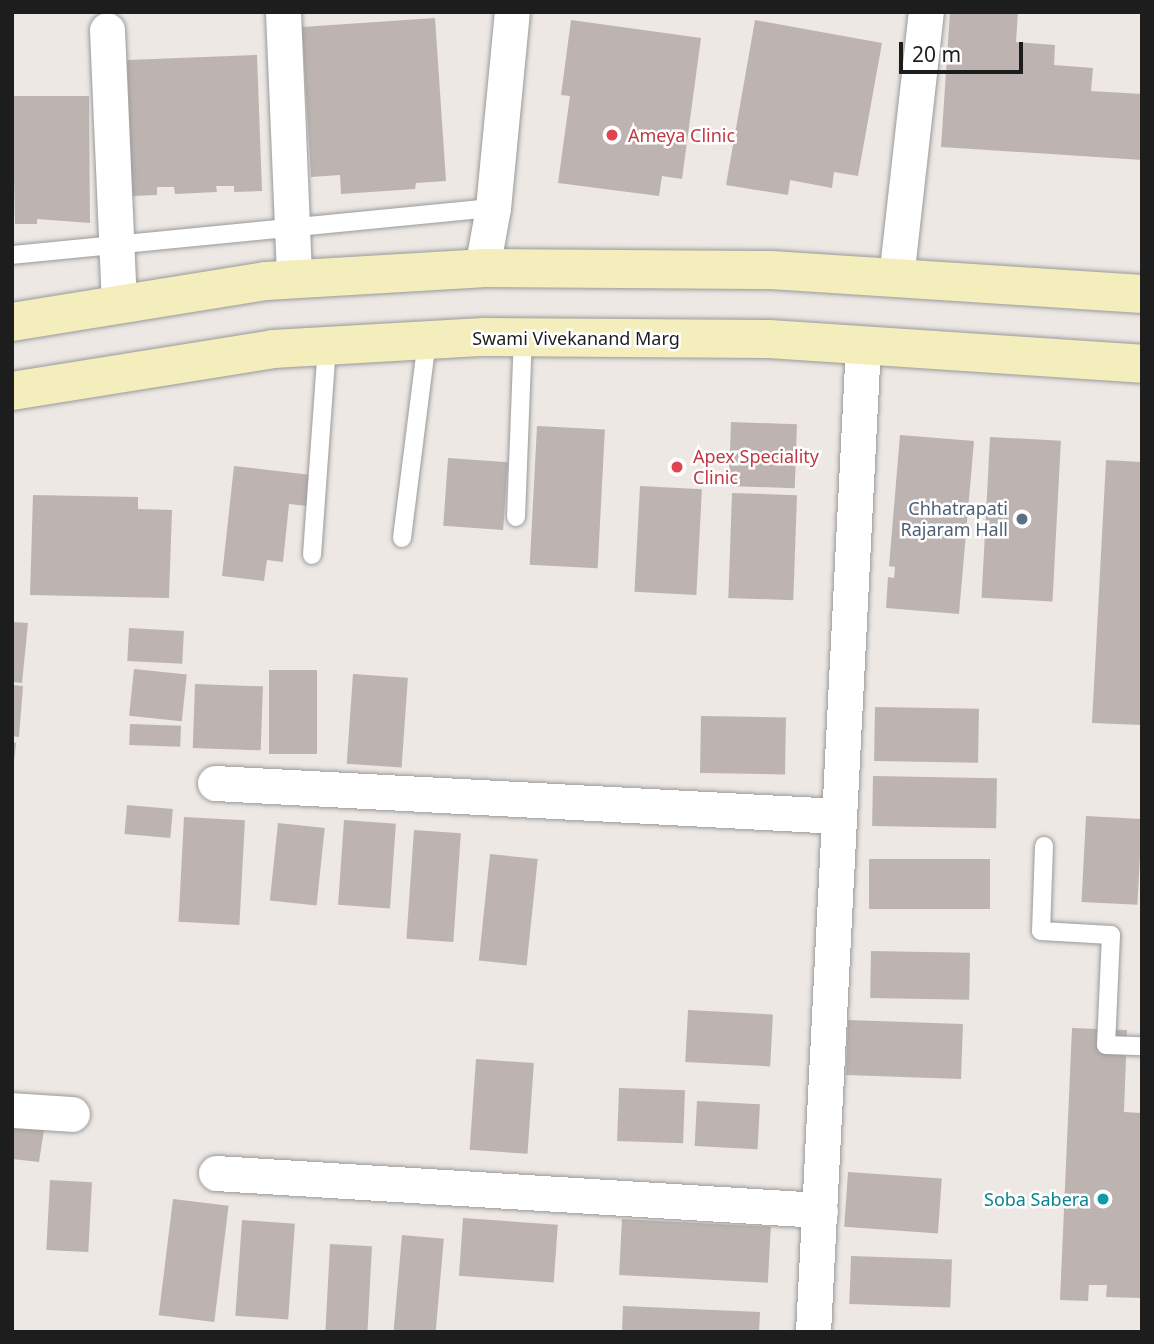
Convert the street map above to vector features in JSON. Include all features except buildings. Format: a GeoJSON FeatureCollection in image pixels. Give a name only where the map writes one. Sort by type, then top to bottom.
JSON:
{"type":"FeatureCollection","features":[{"type":"Feature","properties":{"kind":"main road"},"geometry":{"type":"LineString","coordinates":[[12,322],[294,280],[482,268],[771,270],[1142,294]]}},
{"type":"Feature","properties":{"kind":"main road","name":"Swami Vivekanand Marg"},"geometry":{"type":"LineString","coordinates":[[12,391],[273,349],[427,340],[769,339],[1142,364]]}},
{"type":"Feature","properties":{"kind":"street"},"geometry":{"type":"LineString","coordinates":[[283,12],[294,280]]}},
{"type":"Feature","properties":{"kind":"street"},"geometry":{"type":"LineString","coordinates":[[482,268],[493,208],[512,12]]}},
{"type":"Feature","properties":{"kind":"street"},"geometry":{"type":"LineString","coordinates":[[896,278],[926,12]]}},
{"type":"Feature","properties":{"kind":"street"},"geometry":{"type":"LineString","coordinates":[[107,30],[119,304]]}},
{"type":"Feature","properties":{"kind":"street"},"geometry":{"type":"LineString","coordinates":[[813,1332],[863,345]]}},
{"type":"Feature","properties":{"kind":"street"},"geometry":{"type":"LineString","coordinates":[[215,783],[839,816]]}},
{"type":"Feature","properties":{"kind":"street"},"geometry":{"type":"LineString","coordinates":[[12,1110],[72,1114]]}},
{"type":"Feature","properties":{"kind":"street"},"geometry":{"type":"LineString","coordinates":[[216,1173],[820,1210]]}},
{"type":"Feature","properties":{"kind":"lane"},"geometry":{"type":"LineString","coordinates":[[12,255],[493,208]]}},
{"type":"Feature","properties":{"kind":"lane"},"geometry":{"type":"LineString","coordinates":[[516,517],[523,338]]}},
{"type":"Feature","properties":{"kind":"lane"},"geometry":{"type":"LineString","coordinates":[[402,538],[427,340]]}},
{"type":"Feature","properties":{"kind":"lane"},"geometry":{"type":"LineString","coordinates":[[312,555],[327,346]]}},
{"type":"Feature","properties":{"kind":"lane"},"geometry":{"type":"LineString","coordinates":[[1044,846],[1041,932],[1111,935],[1106,1045],[1142,1046]]}},
{"type":"Feature","properties":{"kind":"place","name":"Ameya Clinic"},"geometry":{"type":"Point","coordinates":[612,135]}},
{"type":"Feature","properties":{"kind":"place","name":"Apex Speciality Clinic"},"geometry":{"type":"Point","coordinates":[677,467]}},
{"type":"Feature","properties":{"kind":"place","name":"Chhatrapati Rajaram Hall"},"geometry":{"type":"Point","coordinates":[1022,519]}},
{"type":"Feature","properties":{"kind":"place","name":"Soba Sabera"},"geometry":{"type":"Point","coordinates":[1103,1199]}}]}
